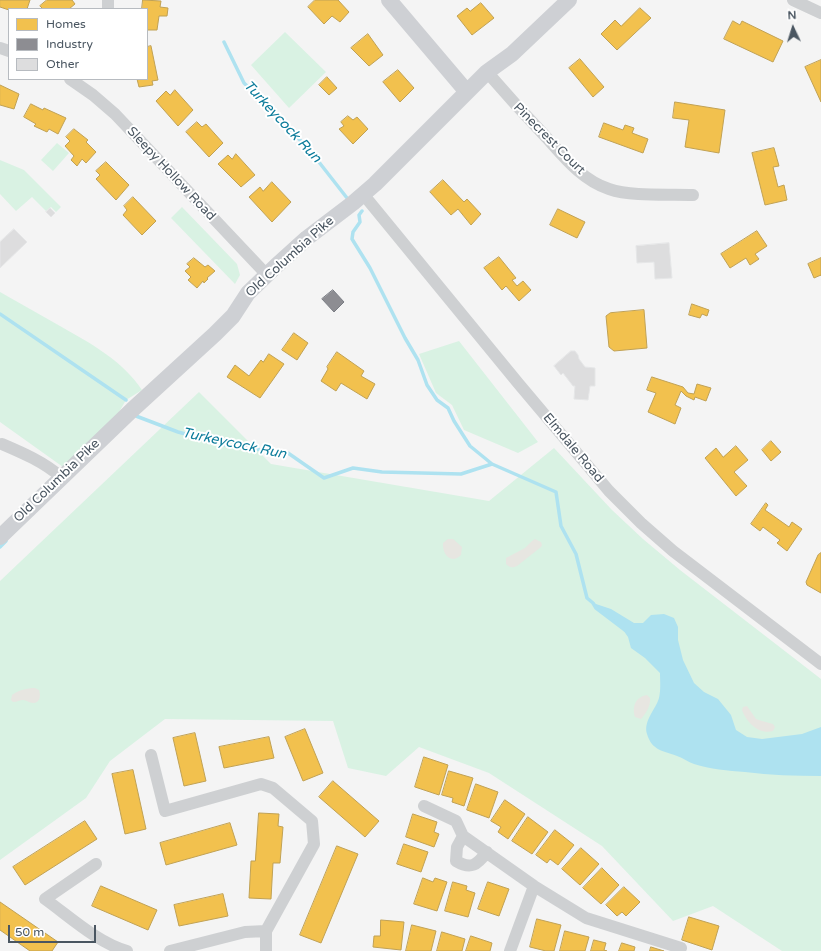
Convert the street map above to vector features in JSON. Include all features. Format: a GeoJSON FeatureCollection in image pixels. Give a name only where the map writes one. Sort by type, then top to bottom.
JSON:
{"type":"FeatureCollection","features":[{"type":"Feature","properties":{"kind":"street"},"geometry":{"type":"LineString","coordinates":[[389,0],[467,92]]}},
{"type":"Feature","properties":{"kind":"street","name":"Old Columbia Pike"},"geometry":{"type":"LineString","coordinates":[[0,537],[132,410],[215,334],[233,316],[248,293],[267,275],[307,238],[363,194],[414,146],[487,72],[512,54],[569,0]]}},
{"type":"Feature","properties":{"kind":"street"},"geometry":{"type":"LineString","coordinates":[[793,0],[821,13]]}},
{"type":"Feature","properties":{"kind":"street","name":"Pinecrest Court"},"geometry":{"type":"LineString","coordinates":[[487,72],[516,106],[571,164],[595,183],[608,189],[625,193],[693,195]]}},
{"type":"Feature","properties":{"kind":"street","name":"Sleepy Hollow Road"},"geometry":{"type":"LineString","coordinates":[[75,80],[115,114],[267,275]]}},
{"type":"Feature","properties":{"kind":"street","name":"Elmdale Road"},"geometry":{"type":"LineString","coordinates":[[363,194],[609,491],[641,523],[673,551],[821,664]]}},
{"type":"Feature","properties":{"kind":"street"},"geometry":{"type":"LineString","coordinates":[[2,444],[30,456],[51,468],[62,477]]}},
{"type":"Feature","properties":{"kind":"street"},"geometry":{"type":"LineString","coordinates":[[151,756],[165,811],[260,784],[273,788],[312,821],[314,844],[266,931],[266,951]]}},
{"type":"Feature","properties":{"kind":"street"},"geometry":{"type":"LineString","coordinates":[[424,806],[456,821],[463,836],[534,886],[586,918],[681,948]]}},
{"type":"Feature","properties":{"kind":"street"},"geometry":{"type":"LineString","coordinates":[[463,836],[456,847],[456,861],[463,866],[473,865],[480,861],[487,852]]}},
{"type":"Feature","properties":{"kind":"street"},"geometry":{"type":"LineString","coordinates":[[96,864],[46,899],[90,932],[119,949],[128,951]]}},
{"type":"Feature","properties":{"kind":"street"},"geometry":{"type":"LineString","coordinates":[[510,951],[534,886]]}},
{"type":"Feature","properties":{"kind":"street"},"geometry":{"type":"LineString","coordinates":[[170,951],[245,932],[266,931]]}},
{"type":"Feature","properties":{"kind":"green space"},"geometry":{"type":"Polygon","coordinates":[[[285,32],[326,72],[289,108],[251,65],[285,32]]]}},
{"type":"Feature","properties":{"kind":"green space"},"geometry":{"type":"Polygon","coordinates":[[[57,143],[69,153],[53,171],[41,160],[57,143]]]}},
{"type":"Feature","properties":{"kind":"green space"},"geometry":{"type":"Polygon","coordinates":[[[0,160],[24,170],[61,207],[56,212],[51,207],[46,211],[32,197],[16,211],[0,194],[0,160]]]}},
{"type":"Feature","properties":{"kind":"green space"},"geometry":{"type":"Polygon","coordinates":[[[182,207],[237,264],[240,275],[235,284],[171,218],[182,207]]]}},
{"type":"Feature","properties":{"kind":"green space"},"geometry":{"type":"Polygon","coordinates":[[[0,292],[105,353],[134,379],[142,390],[126,400],[115,419],[63,467],[0,422],[0,292]]]}},
{"type":"Feature","properties":{"kind":"green space"},"geometry":{"type":"Polygon","coordinates":[[[459,341],[538,442],[518,453],[464,430],[452,405],[436,393],[419,354],[459,341]]]}},
{"type":"Feature","properties":{"kind":"green space"},"geometry":{"type":"Polygon","coordinates":[[[199,392],[271,464],[489,501],[554,448],[612,510],[643,539],[680,570],[821,679],[821,951],[782,951],[713,906],[673,921],[602,846],[489,773],[419,747],[386,776],[348,768],[333,721],[165,719],[110,761],[86,798],[0,860],[0,581],[199,392]]]}},
{"type":"Feature","properties":{"kind":"sand"},"geometry":{"type":"Polygon","coordinates":[[[448,539],[453,539],[462,547],[461,555],[457,558],[454,559],[448,557],[444,551],[443,543],[448,539]]]}},
{"type":"Feature","properties":{"kind":"sand"},"geometry":{"type":"Polygon","coordinates":[[[535,539],[541,542],[541,547],[517,566],[511,567],[506,564],[506,558],[525,548],[535,539]]]}},
{"type":"Feature","properties":{"kind":"sand"},"geometry":{"type":"Polygon","coordinates":[[[35,688],[39,690],[40,697],[35,703],[26,700],[13,702],[11,700],[12,695],[17,692],[35,688]]]}},
{"type":"Feature","properties":{"kind":"sand"},"geometry":{"type":"Polygon","coordinates":[[[647,695],[650,698],[648,709],[641,719],[635,717],[635,703],[643,696],[647,695]]]}},
{"type":"Feature","properties":{"kind":"sand"},"geometry":{"type":"Polygon","coordinates":[[[747,706],[756,719],[773,724],[775,727],[773,731],[768,732],[758,730],[754,727],[744,715],[742,710],[743,707],[747,706]]]}},
{"type":"Feature","properties":{"kind":"water"},"geometry":{"type":"Polygon","coordinates":[[[593,603],[611,609],[634,623],[643,623],[651,615],[664,614],[674,618],[678,627],[678,640],[683,660],[694,683],[704,692],[718,699],[731,715],[736,730],[747,737],[762,739],[802,734],[821,727],[821,776],[773,775],[713,768],[694,764],[655,747],[649,740],[646,729],[648,720],[659,698],[660,673],[645,658],[631,648],[628,637],[621,627],[596,608],[593,603]]]}},
{"type":"Feature","properties":{"kind":"building: Homes"},"geometry":{"type":"Polygon","coordinates":[[[0,0],[30,0],[27,8],[8,8],[8,10],[0,7],[0,0]]]}},
{"type":"Feature","properties":{"kind":"building: Homes"},"geometry":{"type":"Polygon","coordinates":[[[47,0],[72,0],[75,4],[70,8],[42,8],[40,6],[47,0]]]}},
{"type":"Feature","properties":{"kind":"building: Homes"},"geometry":{"type":"Polygon","coordinates":[[[143,0],[161,1],[160,7],[168,8],[167,16],[159,16],[157,30],[148,30],[148,8],[142,8],[143,0]]]}},
{"type":"Feature","properties":{"kind":"building: Homes"},"geometry":{"type":"Polygon","coordinates":[[[315,0],[338,0],[349,12],[340,22],[332,16],[324,24],[308,7],[315,0]]]}},
{"type":"Feature","properties":{"kind":"building: Homes"},"geometry":{"type":"Polygon","coordinates":[[[481,3],[494,18],[472,35],[457,16],[467,8],[470,11],[481,3]]]}},
{"type":"Feature","properties":{"kind":"building: Homes"},"geometry":{"type":"Polygon","coordinates":[[[640,8],[651,18],[617,50],[601,34],[615,20],[621,26],[640,8]]]}},
{"type":"Feature","properties":{"kind":"building: Homes"},"geometry":{"type":"Polygon","coordinates":[[[733,21],[740,25],[742,21],[783,41],[773,62],[724,39],[733,21]]]}},
{"type":"Feature","properties":{"kind":"building: Homes"},"geometry":{"type":"Polygon","coordinates":[[[368,34],[383,55],[369,66],[351,48],[368,34]]]}},
{"type":"Feature","properties":{"kind":"building: Homes"},"geometry":{"type":"Polygon","coordinates":[[[151,46],[158,80],[152,81],[153,85],[139,87],[137,80],[148,80],[148,47],[151,46]]]}},
{"type":"Feature","properties":{"kind":"building: Homes"},"geometry":{"type":"Polygon","coordinates":[[[580,59],[604,87],[593,97],[569,68],[580,59]]]}},
{"type":"Feature","properties":{"kind":"building: Homes"},"geometry":{"type":"Polygon","coordinates":[[[821,60],[821,102],[805,67],[821,60]]]}},
{"type":"Feature","properties":{"kind":"building: Homes"},"geometry":{"type":"Polygon","coordinates":[[[398,70],[414,88],[400,102],[383,82],[398,70]]]}},
{"type":"Feature","properties":{"kind":"building: Homes"},"geometry":{"type":"Polygon","coordinates":[[[327,77],[337,88],[329,95],[319,85],[327,77]]]}},
{"type":"Feature","properties":{"kind":"building: Homes"},"geometry":{"type":"Polygon","coordinates":[[[0,85],[19,94],[14,109],[0,105],[0,85]]]}},
{"type":"Feature","properties":{"kind":"building: Homes"},"geometry":{"type":"Polygon","coordinates":[[[175,90],[193,110],[178,126],[156,101],[166,91],[170,95],[175,90]]]}},
{"type":"Feature","properties":{"kind":"building: Homes"},"geometry":{"type":"Polygon","coordinates":[[[675,102],[725,110],[719,153],[685,147],[689,120],[673,118],[675,102]]]}},
{"type":"Feature","properties":{"kind":"building: Homes"},"geometry":{"type":"Polygon","coordinates":[[[31,104],[66,118],[58,134],[49,129],[47,132],[34,126],[36,124],[24,117],[31,104]]]}},
{"type":"Feature","properties":{"kind":"building: Homes"},"geometry":{"type":"Polygon","coordinates":[[[348,116],[353,120],[357,117],[368,129],[353,144],[339,129],[344,126],[341,122],[348,116]]]}},
{"type":"Feature","properties":{"kind":"building: Homes"},"geometry":{"type":"Polygon","coordinates":[[[197,122],[202,127],[206,124],[223,143],[209,157],[186,132],[197,122]]]}},
{"type":"Feature","properties":{"kind":"building: Homes"},"geometry":{"type":"Polygon","coordinates":[[[604,123],[623,130],[625,125],[634,128],[632,133],[648,139],[643,153],[599,137],[604,123]]]}},
{"type":"Feature","properties":{"kind":"building: Homes"},"geometry":{"type":"Polygon","coordinates":[[[74,129],[88,140],[86,142],[96,152],[86,163],[82,159],[77,166],[71,160],[74,156],[65,146],[70,141],[66,137],[74,129]]]}},
{"type":"Feature","properties":{"kind":"building: Homes"},"geometry":{"type":"Polygon","coordinates":[[[774,148],[779,166],[773,167],[778,187],[784,185],[787,200],[765,205],[752,153],[774,148]]]}},
{"type":"Feature","properties":{"kind":"building: Homes"},"geometry":{"type":"Polygon","coordinates":[[[236,154],[255,175],[241,187],[218,164],[228,155],[232,159],[236,154]]]}},
{"type":"Feature","properties":{"kind":"building: Homes"},"geometry":{"type":"Polygon","coordinates":[[[106,162],[129,185],[116,200],[96,179],[100,175],[96,171],[106,162]]]}},
{"type":"Feature","properties":{"kind":"building: Homes"},"geometry":{"type":"Polygon","coordinates":[[[443,180],[464,202],[467,199],[481,214],[471,225],[458,209],[451,215],[430,192],[443,180]]]}},
{"type":"Feature","properties":{"kind":"building: Homes"},"geometry":{"type":"Polygon","coordinates":[[[272,182],[291,202],[272,222],[249,197],[260,187],[263,191],[272,182]]]}},
{"type":"Feature","properties":{"kind":"building: Homes"},"geometry":{"type":"Polygon","coordinates":[[[133,197],[156,221],[142,235],[123,215],[127,210],[124,206],[133,197]]]}},
{"type":"Feature","properties":{"kind":"building: Homes"},"geometry":{"type":"Polygon","coordinates":[[[558,209],[585,222],[577,238],[550,225],[558,209]]]}},
{"type":"Feature","properties":{"kind":"building: Homes"},"geometry":{"type":"Polygon","coordinates":[[[757,231],[767,246],[755,254],[759,259],[750,265],[746,258],[730,268],[721,254],[757,231]]]}},
{"type":"Feature","properties":{"kind":"building: Homes"},"geometry":{"type":"Polygon","coordinates":[[[499,257],[516,278],[512,280],[517,286],[523,281],[531,290],[519,301],[506,286],[502,290],[484,268],[499,257]]]}},
{"type":"Feature","properties":{"kind":"building: Homes"},"geometry":{"type":"Polygon","coordinates":[[[194,258],[205,267],[208,265],[215,271],[197,288],[188,280],[191,277],[185,271],[190,267],[187,264],[194,258]]]}},
{"type":"Feature","properties":{"kind":"building: Homes"},"geometry":{"type":"Polygon","coordinates":[[[821,258],[821,275],[814,278],[808,264],[821,258]]]}},
{"type":"Feature","properties":{"kind":"building: Homes"},"geometry":{"type":"Polygon","coordinates":[[[692,304],[709,310],[707,316],[702,314],[700,318],[689,315],[692,304]]]}},
{"type":"Feature","properties":{"kind":"building: Homes"},"geometry":{"type":"Polygon","coordinates":[[[644,310],[647,348],[614,351],[609,347],[606,316],[610,313],[644,310]]]}},
{"type":"Feature","properties":{"kind":"building: Homes"},"geometry":{"type":"Polygon","coordinates":[[[294,333],[308,343],[297,360],[282,350],[294,333]]]}},
{"type":"Feature","properties":{"kind":"building: Homes"},"geometry":{"type":"Polygon","coordinates":[[[337,352],[364,371],[361,376],[375,384],[367,399],[341,383],[336,391],[321,381],[328,369],[327,367],[337,352]]]}},
{"type":"Feature","properties":{"kind":"building: Homes"},"geometry":{"type":"Polygon","coordinates":[[[269,354],[284,364],[260,398],[227,377],[235,365],[249,376],[261,360],[263,362],[269,354]]]}},
{"type":"Feature","properties":{"kind":"building: Homes"},"geometry":{"type":"Polygon","coordinates":[[[652,377],[683,387],[688,393],[694,394],[697,384],[711,388],[706,401],[695,397],[694,400],[686,396],[681,391],[675,405],[681,408],[675,424],[648,412],[656,393],[647,390],[652,377]]]}},
{"type":"Feature","properties":{"kind":"building: Homes"},"geometry":{"type":"Polygon","coordinates":[[[771,441],[781,452],[771,461],[762,450],[771,441]]]}},
{"type":"Feature","properties":{"kind":"building: Homes"},"geometry":{"type":"Polygon","coordinates":[[[736,446],[748,460],[734,472],[747,486],[736,496],[705,458],[716,448],[723,457],[736,446]]]}},
{"type":"Feature","properties":{"kind":"building: Homes"},"geometry":{"type":"Polygon","coordinates":[[[766,503],[768,505],[765,510],[789,527],[792,522],[802,529],[787,551],[777,543],[780,540],[763,527],[760,531],[751,524],[766,503]]]}},
{"type":"Feature","properties":{"kind":"building: Homes"},"geometry":{"type":"Polygon","coordinates":[[[821,553],[821,593],[807,585],[806,582],[818,555],[821,553]]]}},
{"type":"Feature","properties":{"kind":"building: Homes"},"geometry":{"type":"Polygon","coordinates":[[[305,729],[323,773],[303,781],[285,737],[305,729]]]}},
{"type":"Feature","properties":{"kind":"building: Homes"},"geometry":{"type":"Polygon","coordinates":[[[195,733],[206,781],[184,786],[173,738],[195,733]]]}},
{"type":"Feature","properties":{"kind":"building: Homes"},"geometry":{"type":"Polygon","coordinates":[[[269,737],[274,758],[224,768],[219,747],[269,737]]]}},
{"type":"Feature","properties":{"kind":"building: Homes"},"geometry":{"type":"Polygon","coordinates":[[[424,757],[448,765],[439,795],[415,787],[424,757]]]}},
{"type":"Feature","properties":{"kind":"building: Homes"},"geometry":{"type":"Polygon","coordinates":[[[133,770],[146,829],[125,834],[112,774],[133,770]]]}},
{"type":"Feature","properties":{"kind":"building: Homes"},"geometry":{"type":"Polygon","coordinates":[[[449,771],[473,778],[464,806],[452,802],[453,798],[442,795],[449,771]]]}},
{"type":"Feature","properties":{"kind":"building: Homes"},"geometry":{"type":"Polygon","coordinates":[[[333,781],[379,821],[365,837],[319,797],[333,781]]]}},
{"type":"Feature","properties":{"kind":"building: Homes"},"geometry":{"type":"Polygon","coordinates":[[[476,784],[498,792],[489,818],[467,810],[476,784]]]}},
{"type":"Feature","properties":{"kind":"building: Homes"},"geometry":{"type":"Polygon","coordinates":[[[505,800],[525,814],[508,839],[498,832],[501,827],[491,821],[505,800]]]}},
{"type":"Feature","properties":{"kind":"building: Homes"},"geometry":{"type":"Polygon","coordinates":[[[259,813],[279,814],[278,826],[283,827],[280,863],[273,863],[271,899],[249,898],[251,861],[255,861],[259,813]]]}},
{"type":"Feature","properties":{"kind":"building: Homes"},"geometry":{"type":"Polygon","coordinates":[[[413,814],[437,822],[434,832],[439,834],[434,847],[406,837],[413,814]]]}},
{"type":"Feature","properties":{"kind":"building: Homes"},"geometry":{"type":"Polygon","coordinates":[[[528,817],[548,832],[532,854],[512,841],[528,817]]]}},
{"type":"Feature","properties":{"kind":"building: Homes"},"geometry":{"type":"Polygon","coordinates":[[[85,821],[97,839],[25,885],[13,867],[85,821]]]}},
{"type":"Feature","properties":{"kind":"building: Homes"},"geometry":{"type":"Polygon","coordinates":[[[230,823],[237,845],[166,865],[160,843],[230,823]]]}},
{"type":"Feature","properties":{"kind":"building: Homes"},"geometry":{"type":"Polygon","coordinates":[[[555,830],[574,845],[558,865],[550,859],[547,863],[536,855],[555,830]]]}},
{"type":"Feature","properties":{"kind":"building: Homes"},"geometry":{"type":"Polygon","coordinates":[[[404,844],[428,852],[421,872],[397,864],[404,844]]]}},
{"type":"Feature","properties":{"kind":"building: Homes"},"geometry":{"type":"Polygon","coordinates":[[[337,846],[358,854],[321,943],[300,935],[337,846]]]}},
{"type":"Feature","properties":{"kind":"building: Homes"},"geometry":{"type":"Polygon","coordinates":[[[581,848],[599,864],[580,885],[562,869],[581,848]]]}},
{"type":"Feature","properties":{"kind":"building: Homes"},"geometry":{"type":"Polygon","coordinates":[[[602,868],[619,885],[601,904],[583,888],[602,868]]]}},
{"type":"Feature","properties":{"kind":"building: Homes"},"geometry":{"type":"Polygon","coordinates":[[[423,878],[433,882],[435,878],[447,882],[437,911],[414,904],[423,878]]]}},
{"type":"Feature","properties":{"kind":"building: Homes"},"geometry":{"type":"Polygon","coordinates":[[[453,882],[467,886],[466,890],[475,893],[468,917],[445,911],[453,882]]]}},
{"type":"Feature","properties":{"kind":"building: Homes"},"geometry":{"type":"Polygon","coordinates":[[[488,882],[509,889],[499,916],[478,909],[488,882]]]}},
{"type":"Feature","properties":{"kind":"building: Homes"},"geometry":{"type":"Polygon","coordinates":[[[101,886],[157,910],[148,930],[92,906],[101,886]]]}},
{"type":"Feature","properties":{"kind":"building: Homes"},"geometry":{"type":"Polygon","coordinates":[[[624,887],[640,902],[626,916],[622,912],[617,916],[606,905],[624,887]]]}},
{"type":"Feature","properties":{"kind":"building: Homes"},"geometry":{"type":"Polygon","coordinates":[[[223,894],[228,916],[179,926],[174,905],[223,894]]]}},
{"type":"Feature","properties":{"kind":"building: Homes"},"geometry":{"type":"Polygon","coordinates":[[[0,902],[58,942],[52,951],[30,951],[0,930],[0,902]]]}},
{"type":"Feature","properties":{"kind":"building: Homes"},"geometry":{"type":"Polygon","coordinates":[[[689,917],[719,926],[712,950],[682,940],[689,917]]]}},
{"type":"Feature","properties":{"kind":"building: Homes"},"geometry":{"type":"Polygon","coordinates":[[[537,919],[561,925],[554,951],[546,951],[530,947],[537,919]]]}},
{"type":"Feature","properties":{"kind":"building: Homes"},"geometry":{"type":"Polygon","coordinates":[[[381,920],[404,922],[401,950],[373,947],[374,936],[380,936],[381,920]]]}},
{"type":"Feature","properties":{"kind":"building: Homes"},"geometry":{"type":"Polygon","coordinates":[[[412,925],[436,931],[431,951],[406,951],[412,925]]]}},
{"type":"Feature","properties":{"kind":"building: Homes"},"geometry":{"type":"Polygon","coordinates":[[[565,931],[589,937],[585,951],[560,951],[565,931]]]}},
{"type":"Feature","properties":{"kind":"building: Homes"},"geometry":{"type":"Polygon","coordinates":[[[442,932],[465,939],[462,951],[437,951],[442,932]]]}},
{"type":"Feature","properties":{"kind":"building: Homes"},"geometry":{"type":"Polygon","coordinates":[[[471,936],[492,943],[490,951],[466,951],[471,936]]]}},
{"type":"Feature","properties":{"kind":"building: Homes"},"geometry":{"type":"Polygon","coordinates":[[[594,940],[606,943],[604,950],[607,951],[591,951],[594,940]]]}},
{"type":"Feature","properties":{"kind":"building: Homes"},"geometry":{"type":"Polygon","coordinates":[[[622,943],[635,947],[634,951],[619,951],[622,943]]]}},
{"type":"Feature","properties":{"kind":"building: Homes"},"geometry":{"type":"Polygon","coordinates":[[[651,947],[664,951],[650,951],[651,947]]]}},
{"type":"Feature","properties":{"kind":"building: Industry"},"geometry":{"type":"Polygon","coordinates":[[[333,290],[344,302],[334,312],[322,299],[333,290]]]}},
{"type":"Feature","properties":{"kind":"building: Other"},"geometry":{"type":"Polygon","coordinates":[[[50,208],[55,213],[51,217],[46,212],[50,208]]]}},
{"type":"Feature","properties":{"kind":"building: Other"},"geometry":{"type":"Polygon","coordinates":[[[14,229],[27,242],[0,268],[0,242],[14,229]]]}},
{"type":"Feature","properties":{"kind":"building: Other"},"geometry":{"type":"Polygon","coordinates":[[[669,243],[672,278],[655,279],[654,262],[637,263],[636,246],[669,243]]]}},
{"type":"Feature","properties":{"kind":"building: Other"},"geometry":{"type":"Polygon","coordinates":[[[571,351],[575,351],[585,367],[595,368],[595,386],[590,386],[588,400],[574,399],[575,386],[573,386],[563,373],[561,375],[554,366],[571,351]]]}},
{"type":"Feature","properties":{"kind":"waterway","name":"Turkeycock Run"},"geometry":{"type":"LineString","coordinates":[[224,42],[244,83],[283,121],[315,157],[347,198]]}},
{"type":"Feature","properties":{"kind":"waterway","name":"Turkeycock Run"},"geometry":{"type":"LineString","coordinates":[[362,211],[359,215],[360,222],[353,232],[352,239],[370,268],[405,338],[418,360],[427,385],[437,400],[448,408],[454,421],[470,446],[492,464],[556,492],[561,526],[576,554],[587,598],[596,608],[625,630]]}},
{"type":"Feature","properties":{"kind":"waterway","name":"Turkeycock Run"},"geometry":{"type":"LineString","coordinates":[[0,314],[126,400]]}},
{"type":"Feature","properties":{"kind":"waterway","name":"Turkeycock Run"},"geometry":{"type":"LineString","coordinates":[[136,416],[178,432],[229,446],[288,453],[324,478],[353,468],[382,472],[461,474],[492,464]]}},
{"type":"Feature","properties":{"kind":"waterway"},"geometry":{"type":"LineString","coordinates":[[0,547],[6,541]]}}]}
